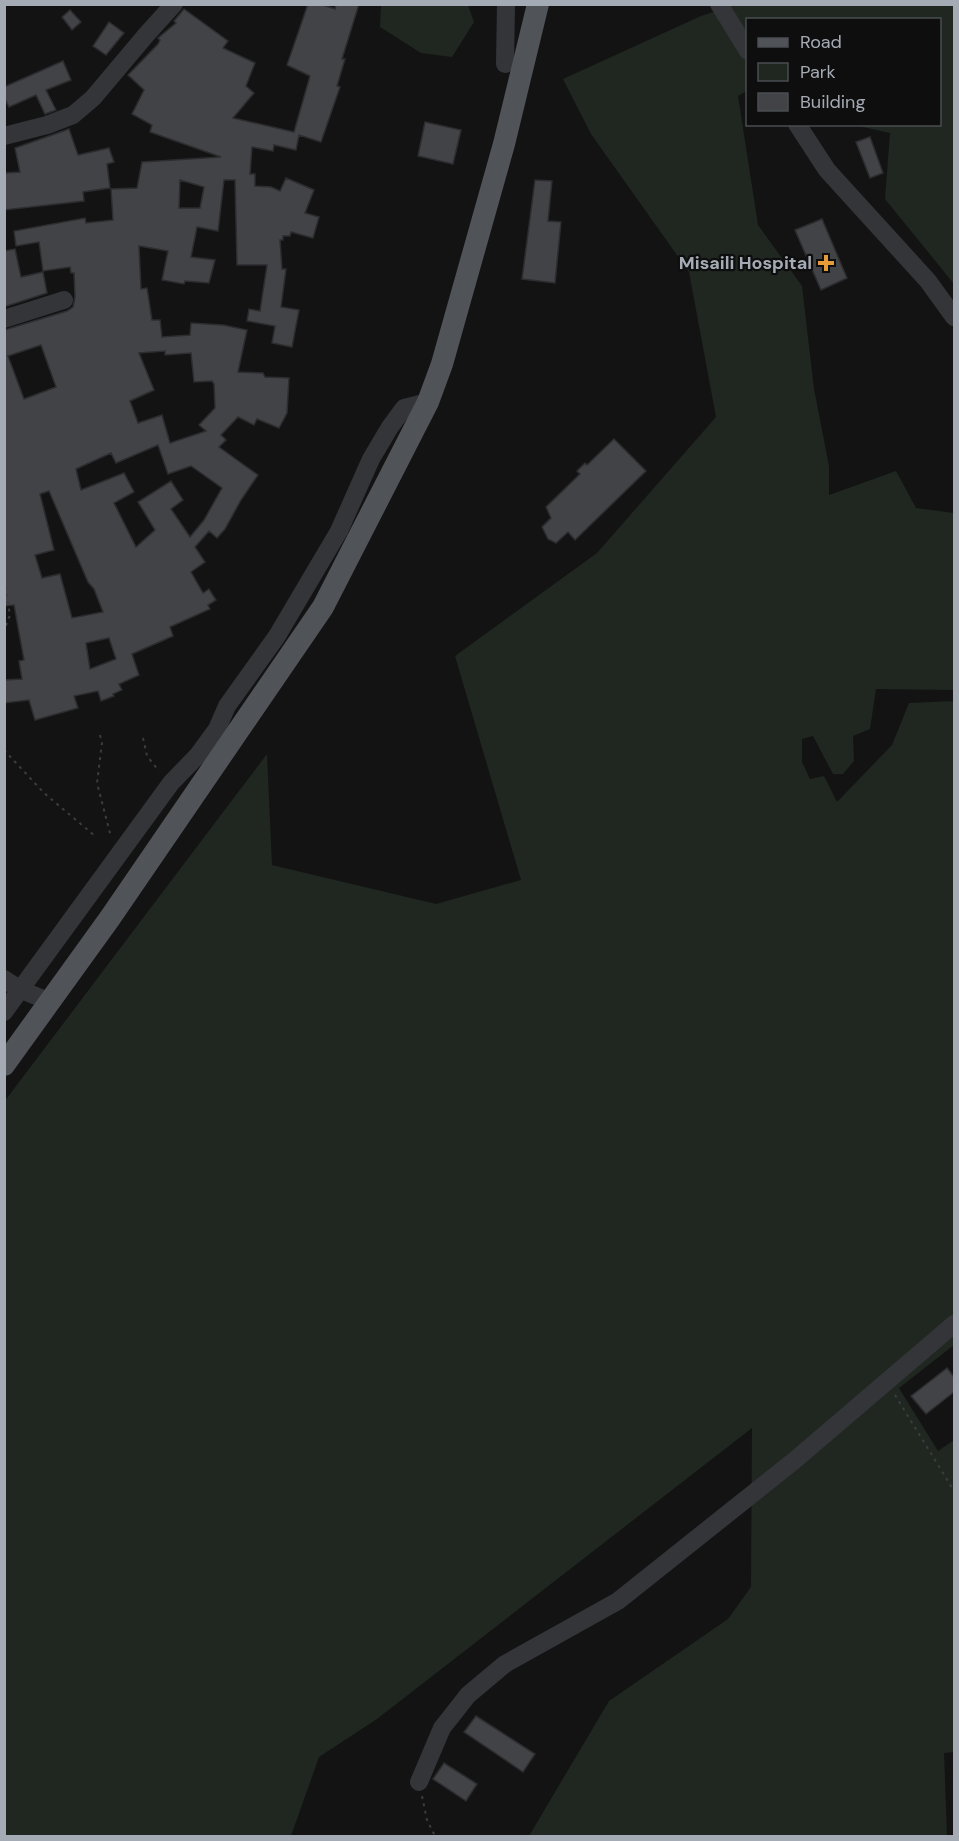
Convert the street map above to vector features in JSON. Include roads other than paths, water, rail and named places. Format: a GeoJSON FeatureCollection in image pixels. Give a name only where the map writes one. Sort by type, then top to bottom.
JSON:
{"type":"FeatureCollection","features":[{"type":"Feature","properties":{"kind":"main road"},"geometry":{"type":"LineString","coordinates":[[4,1065],[51,1002],[322,607],[428,402],[442,364],[504,144],[538,4]]}},
{"type":"Feature","properties":{"kind":"street"},"geometry":{"type":"LineString","coordinates":[[4,136],[47,125],[73,115],[93,98],[174,4]]}},
{"type":"Feature","properties":{"kind":"street"},"geometry":{"type":"LineString","coordinates":[[505,64],[506,4]]}},
{"type":"Feature","properties":{"kind":"street"},"geometry":{"type":"LineString","coordinates":[[719,4],[746,49]]}},
{"type":"Feature","properties":{"kind":"street"},"geometry":{"type":"LineString","coordinates":[[798,126],[827,170],[928,281],[954,317]]}},
{"type":"Feature","properties":{"kind":"street"},"geometry":{"type":"LineString","coordinates":[[4,319],[64,300]]}},
{"type":"Feature","properties":{"kind":"street"},"geometry":{"type":"LineString","coordinates":[[4,1012],[170,785],[198,755],[217,729],[227,706],[277,636],[339,531],[370,459],[390,427],[404,408],[428,402]]}},
{"type":"Feature","properties":{"kind":"street"},"geometry":{"type":"LineString","coordinates":[[4,979],[21,990],[51,1002]]}},
{"type":"Feature","properties":{"kind":"street"},"geometry":{"type":"LineString","coordinates":[[419,1782],[441,1728],[468,1695],[505,1664],[618,1601],[795,1460],[954,1324]]}},
{"type":"Feature","properties":{"kind":"place","name":"Misaili Hospital"},"geometry":{"type":"Point","coordinates":[826,263]}}]}
